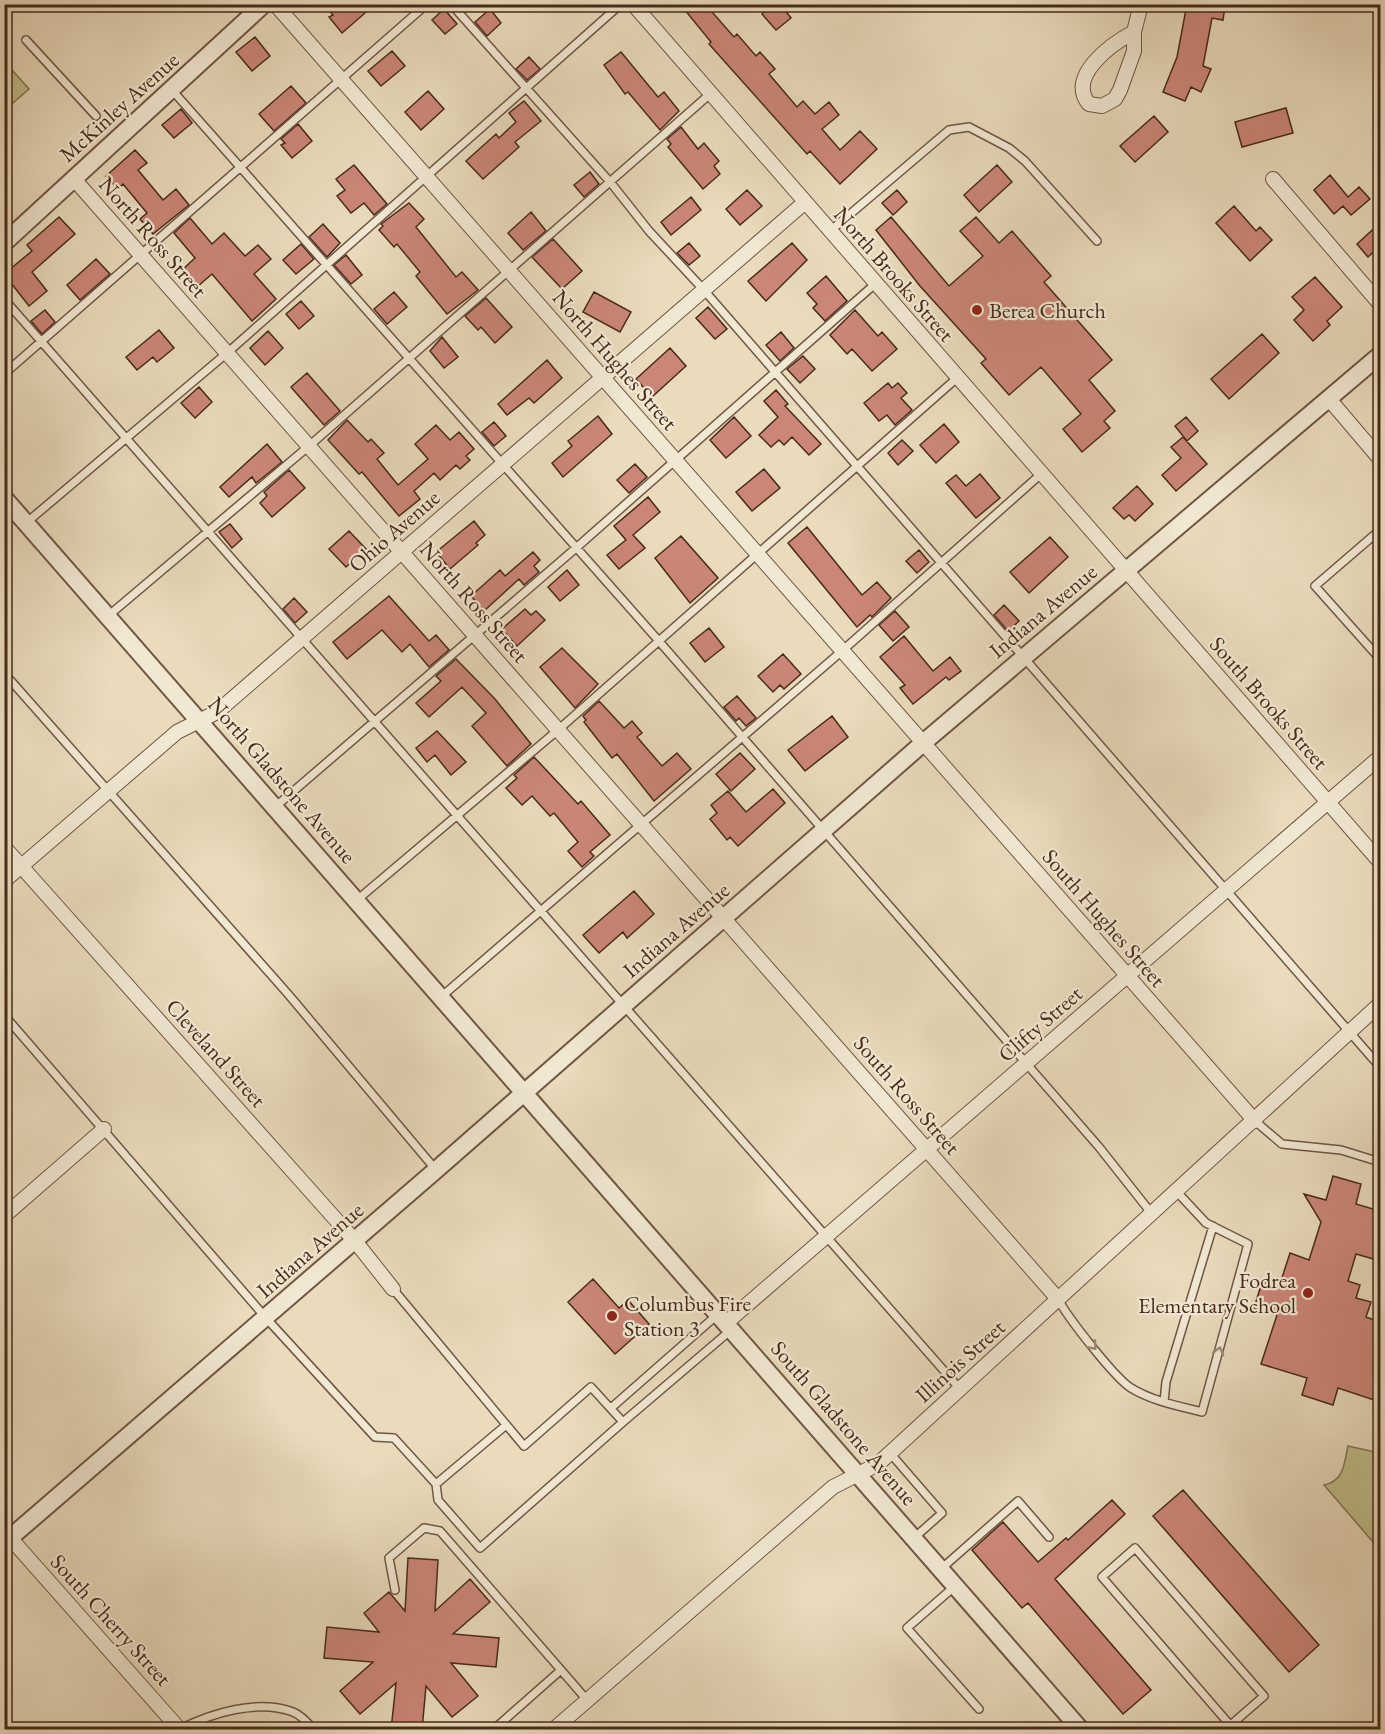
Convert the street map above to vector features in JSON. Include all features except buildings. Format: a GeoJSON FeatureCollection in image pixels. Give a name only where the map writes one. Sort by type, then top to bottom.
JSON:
{"type":"FeatureCollection","features":[{"type":"Feature","properties":{"kind":"street","name":"McKinley Avenue"},"geometry":{"type":"LineString","coordinates":[[4,243],[264,4]]}},
{"type":"Feature","properties":{"kind":"street","name":"North Hughes Street"},"geometry":{"type":"LineString","coordinates":[[275,4],[923,743]]}},
{"type":"Feature","properties":{"kind":"street","name":"North Brooks Street"},"geometry":{"type":"LineString","coordinates":[[633,4],[874,284],[1126,571]]}},
{"type":"Feature","properties":{"kind":"street"},"geometry":{"type":"LineString","coordinates":[[1134,32],[1119,40],[1092,65],[1081,84],[1082,95],[1089,104],[1102,106],[1115,99],[1120,90],[1134,51],[1134,32],[1141,4]]}},
{"type":"Feature","properties":{"kind":"street","name":"North Ross Street"},"geometry":{"type":"LineString","coordinates":[[74,179],[723,920]]}},
{"type":"Feature","properties":{"kind":"street"},"geometry":{"type":"LineString","coordinates":[[1273,179],[1380,304]]}},
{"type":"Feature","properties":{"kind":"street","name":"Ohio Avenue"},"geometry":{"type":"LineString","coordinates":[[4,881],[177,732],[217,712],[603,378],[612,367],[804,203]]}},
{"type":"Feature","properties":{"kind":"street","name":"Indiana Avenue"},"geometry":{"type":"LineString","coordinates":[[6,1538],[355,1241],[923,743],[1380,355]]}},
{"type":"Feature","properties":{"kind":"street"},"geometry":{"type":"LineString","coordinates":[[1329,399],[1380,459]]}},
{"type":"Feature","properties":{"kind":"street","name":"North Gladstone Avenue"},"geometry":{"type":"LineString","coordinates":[[4,498],[525,1093]]}},
{"type":"Feature","properties":{"kind":"street","name":"South Brooks Street"},"geometry":{"type":"LineString","coordinates":[[1126,571],[1380,862]]}},
{"type":"Feature","properties":{"kind":"street","name":"South Hughes Street"},"geometry":{"type":"LineString","coordinates":[[923,743],[1255,1121]]}},
{"type":"Feature","properties":{"kind":"street","name":"Clifty Street"},"geometry":{"type":"LineString","coordinates":[[725,1322],[1380,757]]}},
{"type":"Feature","properties":{"kind":"street","name":"Cleveland Street"},"geometry":{"type":"LineString","coordinates":[[4,847],[355,1241],[393,1289]]}},
{"type":"Feature","properties":{"kind":"street","name":"South Ross Street"},"geometry":{"type":"LineString","coordinates":[[723,920],[744,939],[1058,1299]]}},
{"type":"Feature","properties":{"kind":"street","name":"Illinois Street"},"geometry":{"type":"LineString","coordinates":[[553,1730],[833,1487],[878,1464],[1255,1121],[1380,1004]]}},
{"type":"Feature","properties":{"kind":"street","name":"South Gladstone Avenue"},"geometry":{"type":"LineString","coordinates":[[525,1093],[1081,1730]]}},
{"type":"Feature","properties":{"kind":"street"},"geometry":{"type":"LineString","coordinates":[[4,1216],[104,1129]]}},
{"type":"Feature","properties":{"kind":"street","name":"South Cherry Street"},"geometry":{"type":"LineString","coordinates":[[6,1538],[180,1729]]}},
{"type":"Feature","properties":{"kind":"lane"},"geometry":{"type":"LineString","coordinates":[[4,375],[428,4]]}},
{"type":"Feature","properties":{"kind":"lane"},"geometry":{"type":"LineString","coordinates":[[452,4],[1380,1067]]}},
{"type":"Feature","properties":{"kind":"lane"},"geometry":{"type":"LineString","coordinates":[[26,523],[127,440],[227,353],[621,4]]}},
{"type":"Feature","properties":{"kind":"lane"},"geometry":{"type":"LineString","coordinates":[[26,40],[96,116]]}},
{"type":"Feature","properties":{"kind":"lane"},"geometry":{"type":"LineString","coordinates":[[172,89],[325,265],[410,358],[502,466],[658,640],[1099,1147],[1152,1214]]}},
{"type":"Feature","properties":{"kind":"lane"},"geometry":{"type":"LineString","coordinates":[[108,616],[309,446],[710,94]]}},
{"type":"Feature","properties":{"kind":"lane"},"geometry":{"type":"LineString","coordinates":[[829,232],[949,130],[969,127],[1009,148],[1025,161],[1097,241]]}},
{"type":"Feature","properties":{"kind":"lane"},"geometry":{"type":"LineString","coordinates":[[275,807],[473,633],[576,548],[773,371],[874,284]]}},
{"type":"Feature","properties":{"kind":"lane"},"geometry":{"type":"LineString","coordinates":[[4,299],[207,533],[626,1005],[960,1389]]}},
{"type":"Feature","properties":{"kind":"lane"},"geometry":{"type":"LineString","coordinates":[[356,900],[558,730],[658,640],[858,468],[957,378]]}},
{"type":"Feature","properties":{"kind":"lane"},"geometry":{"type":"LineString","coordinates":[[441,997],[842,651],[939,562],[1041,474]]}},
{"type":"Feature","properties":{"kind":"lane"},"geometry":{"type":"LineString","coordinates":[[1380,530],[1315,586],[1380,659]]}},
{"type":"Feature","properties":{"kind":"lane"},"geometry":{"type":"LineString","coordinates":[[4,673],[288,994],[331,1049],[364,1083],[436,1170]]}},
{"type":"Feature","properties":{"kind":"lane"},"geometry":{"type":"LineString","coordinates":[[4,1014],[266,1318],[375,1437],[394,1438],[436,1484],[438,1500],[480,1548],[623,1422],[725,1322]]}},
{"type":"Feature","properties":{"kind":"lane"},"geometry":{"type":"LineString","coordinates":[[1255,1121],[1282,1144],[1332,1149],[1380,1162]]}},
{"type":"Feature","properties":{"kind":"lane"},"geometry":{"type":"LineString","coordinates":[[1058,1299],[1068,1317],[1130,1388],[1164,1402],[1202,1412],[1244,1268],[1248,1244],[1206,1223],[1177,1192]]}},
{"type":"Feature","properties":{"kind":"lane"},"geometry":{"type":"LineString","coordinates":[[1164,1402],[1166,1382],[1213,1226]]}},
{"type":"Feature","properties":{"kind":"lane"},"geometry":{"type":"LineString","coordinates":[[393,1289],[524,1446],[591,1387],[623,1422]]}},
{"type":"Feature","properties":{"kind":"lane"},"geometry":{"type":"LineString","coordinates":[[611,1408],[725,1322]]}},
{"type":"Feature","properties":{"kind":"lane"},"geometry":{"type":"LineString","coordinates":[[436,1484],[506,1426]]}},
{"type":"Feature","properties":{"kind":"lane"},"geometry":{"type":"LineString","coordinates":[[890,1453],[942,1513],[914,1538]]}},
{"type":"Feature","properties":{"kind":"lane"},"geometry":{"type":"LineString","coordinates":[[941,1569],[1018,1501],[1049,1537]]}},
{"type":"Feature","properties":{"kind":"lane"},"geometry":{"type":"LineString","coordinates":[[395,1590],[389,1558],[424,1528],[440,1531],[587,1700]]}},
{"type":"Feature","properties":{"kind":"lane"},"geometry":{"type":"LineString","coordinates":[[1136,1548],[1264,1696],[1228,1727],[1102,1577],[1136,1548]]}},
{"type":"Feature","properties":{"kind":"lane"},"geometry":{"type":"LineString","coordinates":[[955,1586],[907,1628],[979,1709]]}},
{"type":"Feature","properties":{"kind":"lane"},"geometry":{"type":"LineString","coordinates":[[493,1730],[561,1670]]}},
{"type":"Feature","properties":{"kind":"lane"},"geometry":{"type":"LineString","coordinates":[[180,1729],[199,1719],[269,1707],[295,1712],[314,1730]]}},
{"type":"Feature","properties":{"kind":"shaded area"},"geometry":{"type":"Polygon","coordinates":[[[4,61],[29,89],[5,110],[4,110],[4,61]]]}},
{"type":"Feature","properties":{"kind":"shaded area"},"geometry":{"type":"Polygon","coordinates":[[[1348,1446],[1380,1453],[1379,1549],[1324,1485],[1336,1480],[1339,1476],[1348,1446]]]}},
{"type":"Feature","properties":{"kind":"place","name":"Berea Church"},"geometry":{"type":"Point","coordinates":[977,310]}},
{"type":"Feature","properties":{"kind":"place","name":"Fodrea Elementary School"},"geometry":{"type":"Point","coordinates":[1308,1293]}},
{"type":"Feature","properties":{"kind":"place","name":"Columbus Fire Station 3"},"geometry":{"type":"Point","coordinates":[612,1316]}}]}
